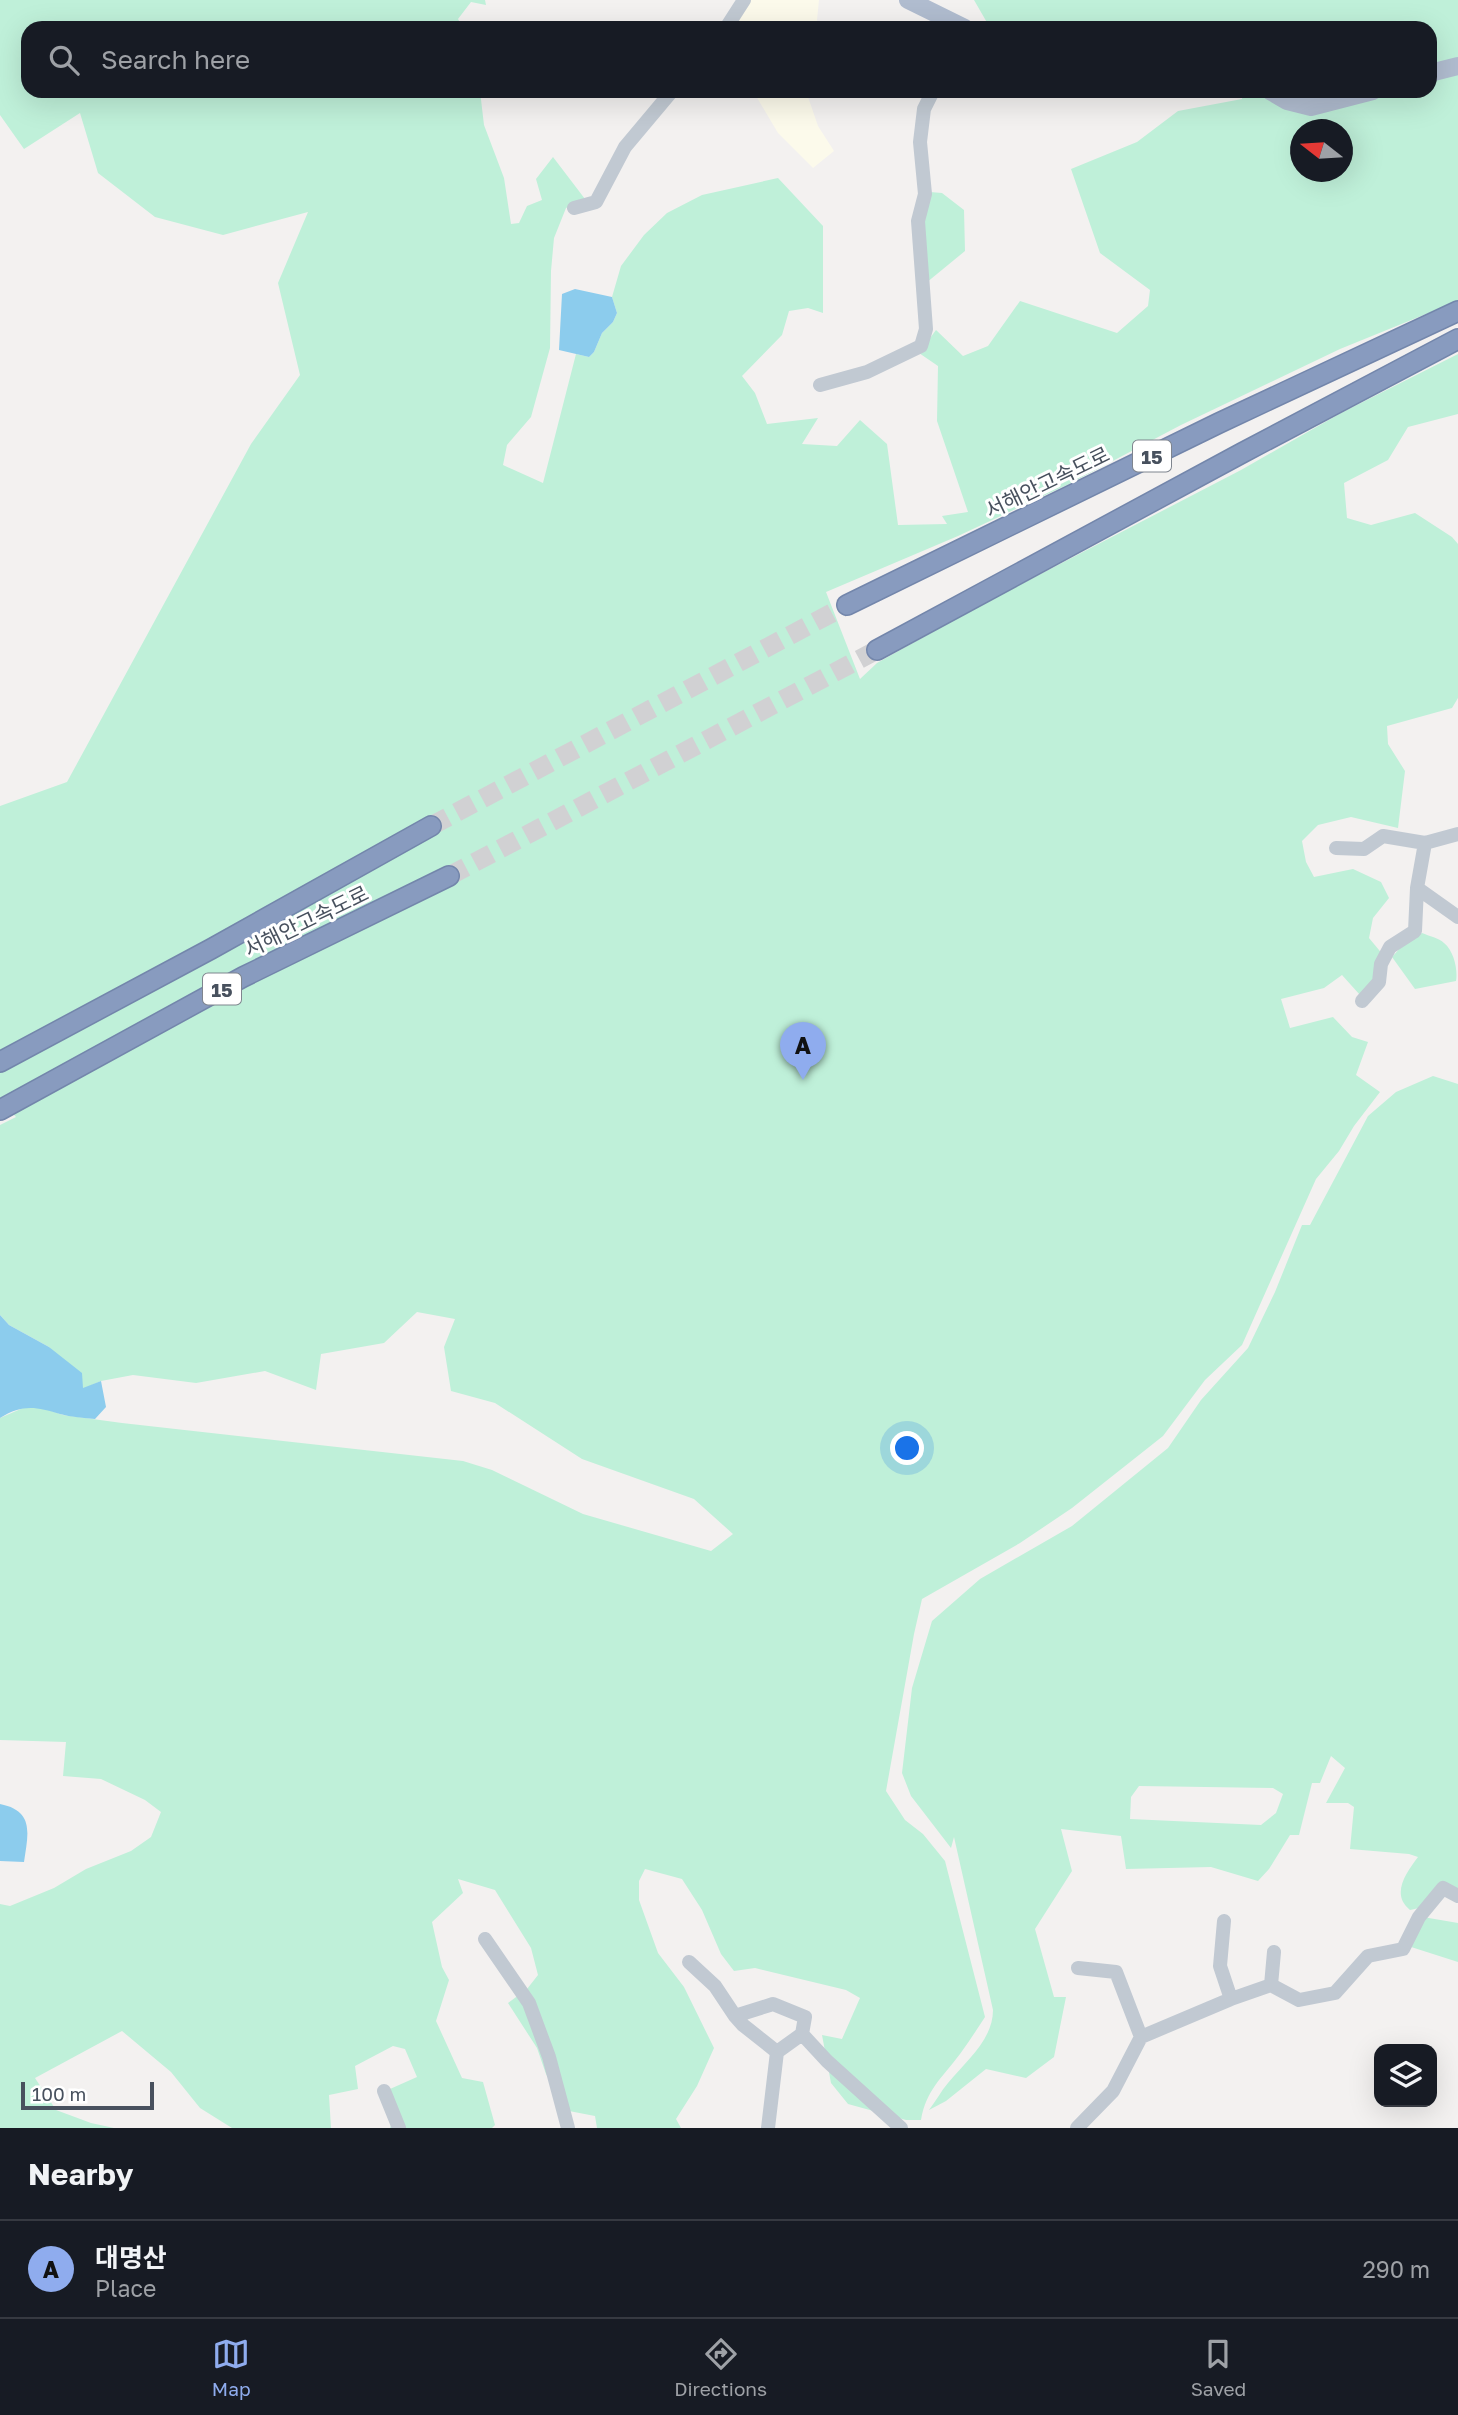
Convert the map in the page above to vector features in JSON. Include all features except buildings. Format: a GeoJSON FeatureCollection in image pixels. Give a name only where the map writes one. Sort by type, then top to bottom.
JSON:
{"type":"FeatureCollection","features":[{"type":"Feature","properties":{"kind":"highway","name":"서해안고속도로"},"geometry":{"type":"LineString","coordinates":[[847,605],[1206,429],[1458,311]]}},
{"type":"Feature","properties":{"kind":"highway","name":"15"},"geometry":{"type":"LineString","coordinates":[[877,649],[1458,339]]}},
{"type":"Feature","properties":{"kind":"highway","name":"서해안고속도로"},"geometry":{"type":"LineString","coordinates":[[0,1062],[211,949],[431,826]]}},
{"type":"Feature","properties":{"kind":"highway","name":"서해안고속도로"},"geometry":{"type":"LineString","coordinates":[[0,1110],[243,977],[449,876]]}},
{"type":"Feature","properties":{"kind":"main road"},"geometry":{"type":"LineString","coordinates":[[908,0],[951,21]]}},
{"type":"Feature","properties":{"kind":"main road"},"geometry":{"type":"LineString","coordinates":[[1437,71],[1458,66]]}},
{"type":"Feature","properties":{"kind":"main road"},"geometry":{"type":"LineString","coordinates":[[1282,98],[1311,107],[1346,98]]}},
{"type":"Feature","properties":{"kind":"street"},"geometry":{"type":"LineString","coordinates":[[730,21],[744,0]]}},
{"type":"Feature","properties":{"kind":"street"},"geometry":{"type":"LineString","coordinates":[[574,208],[596,202],[625,147],[666,98]]}},
{"type":"Feature","properties":{"kind":"street"},"geometry":{"type":"LineString","coordinates":[[820,385],[867,372],[921,346],[926,329],[918,222],[925,194],[920,142],[923,109],[929,98]]}},
{"type":"Feature","properties":{"kind":"street"},"geometry":{"type":"LineString","coordinates":[[1336,848],[1364,849],[1383,836],[1424,843],[1458,834]]}},
{"type":"Feature","properties":{"kind":"street"},"geometry":{"type":"LineString","coordinates":[[1362,1001],[1379,982],[1381,964],[1390,947],[1415,931],[1417,888],[1424,843]]}},
{"type":"Feature","properties":{"kind":"street"},"geometry":{"type":"LineString","coordinates":[[1417,888],[1458,917]]}},
{"type":"Feature","properties":{"kind":"street"},"geometry":{"type":"LineString","coordinates":[[1077,2128],[1113,2091],[1141,2036],[1231,1998],[1271,1985],[1298,2000],[1335,1993],[1368,1956],[1404,1949],[1419,1917],[1443,1888],[1458,1896]]}},
{"type":"Feature","properties":{"kind":"street"},"geometry":{"type":"LineString","coordinates":[[1224,1921],[1220,1966],[1231,1998]]}},
{"type":"Feature","properties":{"kind":"street"},"geometry":{"type":"LineString","coordinates":[[485,1939],[529,2003],[549,2056],[568,2128]]}},
{"type":"Feature","properties":{"kind":"street"},"geometry":{"type":"LineString","coordinates":[[1271,1985],[1274,1952]]}},
{"type":"Feature","properties":{"kind":"street"},"geometry":{"type":"LineString","coordinates":[[689,1962],[715,1986],[735,2016],[777,2052]]}},
{"type":"Feature","properties":{"kind":"street"},"geometry":{"type":"LineString","coordinates":[[1078,1968],[1116,1972],[1141,2036]]}},
{"type":"Feature","properties":{"kind":"street"},"geometry":{"type":"LineString","coordinates":[[735,2016],[773,2004],[805,2017],[802,2034],[777,2052],[768,2128]]}},
{"type":"Feature","properties":{"kind":"street"},"geometry":{"type":"LineString","coordinates":[[802,2034],[827,2061],[901,2128]]}},
{"type":"Feature","properties":{"kind":"street"},"geometry":{"type":"LineString","coordinates":[[384,2091],[399,2128]]}},
{"type":"Feature","properties":{"kind":"shaded area"},"geometry":{"type":"Polygon","coordinates":[[[748,0],[819,0],[818,21],[738,21],[748,0]]]}},
{"type":"Feature","properties":{"kind":"shaded area"},"geometry":{"type":"Polygon","coordinates":[[[757,98],[808,98],[818,126],[834,151],[813,168],[778,133],[757,98]]]}},
{"type":"Feature","properties":{"kind":"green space"},"geometry":{"type":"Polygon","coordinates":[[[0,0],[485,0],[486,5],[471,2],[459,21],[21,21],[21,98],[481,98],[484,125],[504,178],[511,224],[519,223],[527,206],[542,200],[536,179],[553,157],[585,199],[566,208],[554,238],[550,348],[531,417],[507,445],[503,465],[543,483],[576,354],[589,357],[602,333],[613,322],[617,313],[612,297],[621,266],[644,235],[667,213],[702,195],[778,178],[823,226],[823,313],[808,308],[789,311],[782,335],[742,376],[755,393],[767,424],[818,418],[802,444],[837,446],[860,420],[887,444],[898,525],[947,524],[942,516],[968,512],[937,421],[938,366],[919,353],[936,330],[963,356],[988,346],[1020,301],[1117,333],[1148,306],[1150,290],[1100,253],[1071,169],[1137,142],[1178,111],[1242,98],[1437,98],[1437,21],[986,21],[974,0],[1458,0],[1458,301],[1340,349],[1181,425],[1069,484],[958,536],[826,592],[860,679],[877,663],[979,606],[1241,470],[1341,413],[1458,354],[1458,414],[1408,427],[1388,460],[1344,483],[1347,518],[1371,525],[1415,513],[1452,537],[1458,544],[1458,698],[1452,708],[1387,726],[1388,744],[1405,771],[1398,828],[1351,817],[1318,825],[1302,841],[1306,862],[1314,877],[1353,869],[1381,882],[1389,898],[1373,918],[1369,938],[1384,956],[1376,979],[1360,995],[1342,975],[1324,988],[1281,999],[1290,1028],[1333,1017],[1352,1037],[1368,1042],[1356,1075],[1380,1092],[1316,1179],[1242,1345],[1205,1380],[1163,1436],[1072,1508],[1020,1543],[922,1599],[886,1791],[905,1820],[923,1834],[945,1861],[985,2017],[931,2092],[921,2120],[906,2120],[848,2104],[831,2083],[822,2035],[842,2039],[860,1998],[846,1990],[755,1968],[734,1971],[721,1954],[702,1910],[682,1879],[645,1869],[639,1881],[639,1900],[658,1953],[684,1987],[714,2048],[697,2086],[676,2119],[681,2128],[597,2128],[595,2116],[569,2111],[546,2074],[537,2048],[508,2003],[527,1989],[538,1975],[531,1948],[495,1890],[458,1879],[463,1893],[432,1922],[442,1967],[449,1980],[436,2021],[462,2078],[483,2082],[495,2125],[492,2128],[390,2128],[393,2120],[381,2093],[417,2077],[405,2049],[393,2046],[355,2066],[358,2089],[329,2095],[331,2128],[232,2128],[200,2108],[171,2072],[122,2031],[35,2078],[56,2110],[114,2128],[0,2128],[0,1904],[10,1906],[54,1888],[86,1869],[131,1851],[151,1837],[161,1812],[145,1800],[101,1779],[63,1776],[66,1742],[0,1740],[0,1418],[23,1408],[43,1408],[63,1415],[122,1423],[463,1461],[492,1470],[583,1514],[711,1551],[733,1534],[694,1499],[582,1459],[495,1403],[451,1391],[444,1347],[455,1319],[417,1312],[384,1343],[321,1354],[316,1390],[265,1371],[196,1383],[133,1375],[101,1381],[83,1389],[49,1347],[9,1325],[0,1315],[0,1125],[16,1117],[0,1100],[0,806],[67,782],[251,444],[300,375],[278,283],[308,212],[223,235],[155,217],[98,173],[80,113],[24,149],[0,115],[0,0]]]}},
{"type":"Feature","properties":{"kind":"green space"},"geometry":{"type":"Polygon","coordinates":[[[930,192],[942,193],[964,210],[965,251],[926,283],[923,231],[930,192]]]}},
{"type":"Feature","properties":{"kind":"green space"},"geometry":{"type":"Polygon","coordinates":[[[1422,933],[1447,946],[1454,961],[1456,981],[1415,989],[1392,957],[1402,946],[1422,933]]]}},
{"type":"Feature","properties":{"kind":"green space"},"geometry":{"type":"Polygon","coordinates":[[[1433,1076],[1458,1084],[1458,1892],[1439,1883],[1419,1908],[1410,1910],[1401,1897],[1402,1883],[1418,1857],[1350,1849],[1354,1807],[1348,1803],[1326,1803],[1345,1768],[1331,1756],[1320,1783],[1312,1783],[1299,1835],[1290,1835],[1269,1869],[1258,1881],[1211,1867],[1126,1869],[1121,1836],[1061,1829],[1072,1871],[1035,1929],[1054,1997],[1066,1997],[1054,2057],[1026,2078],[986,2069],[946,2101],[929,2110],[945,2086],[984,2040],[992,2021],[993,2010],[954,1837],[951,1848],[911,1796],[902,1773],[912,1688],[932,1621],[980,1579],[1072,1526],[1168,1448],[1201,1400],[1248,1348],[1275,1292],[1302,1225],[1310,1225],[1368,1116],[1396,1092],[1433,1076]],[[1139,1786],[1131,1797],[1130,1819],[1261,1825],[1276,1813],[1283,1794],[1273,1788],[1139,1786]]]}},
{"type":"Feature","properties":{"kind":"green space"},"geometry":{"type":"Polygon","coordinates":[[[1423,1917],[1458,1923],[1458,1962],[1408,1946],[1423,1917]]]}},
{"type":"Feature","properties":{"kind":"water"},"geometry":{"type":"Polygon","coordinates":[[[575,289],[612,297],[617,313],[589,357],[559,350],[562,294],[575,289]]]}},
{"type":"Feature","properties":{"kind":"water"},"geometry":{"type":"Polygon","coordinates":[[[0,1315],[9,1325],[49,1347],[82,1373],[83,1388],[101,1381],[106,1407],[95,1419],[30,1408],[16,1410],[0,1418],[0,1315]]]}},
{"type":"Feature","properties":{"kind":"water"},"geometry":{"type":"Polygon","coordinates":[[[0,1804],[19,1812],[27,1825],[24,1862],[0,1861],[0,1804]]]}},
{"type":"Feature","properties":{"kind":"tunnel"},"geometry":{"type":"LineString","coordinates":[[431,826],[847,605]]}},
{"type":"Feature","properties":{"kind":"tunnel"},"geometry":{"type":"LineString","coordinates":[[449,876],[877,650]]}},
{"type":"Feature","properties":{"kind":"place","name":"대명산"},"geometry":{"type":"Point","coordinates":[803,1080]}}]}
